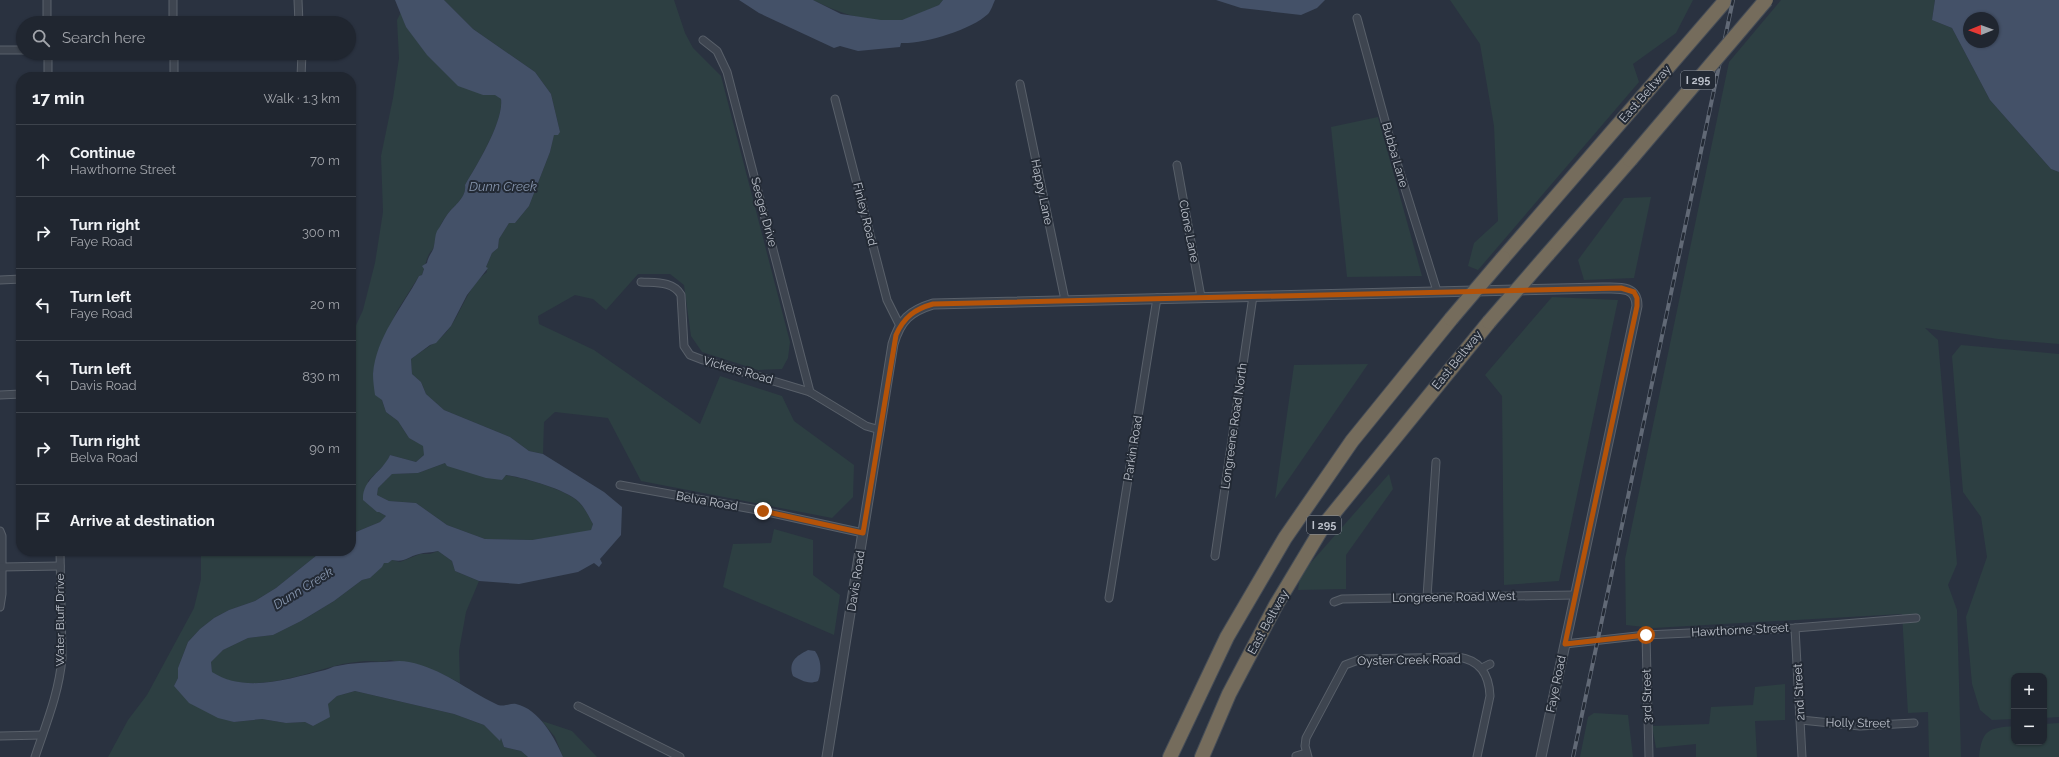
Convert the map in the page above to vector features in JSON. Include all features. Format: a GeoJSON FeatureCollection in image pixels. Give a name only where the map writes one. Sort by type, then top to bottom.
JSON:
{"type":"FeatureCollection","features":[{"type":"Feature","properties":{"kind":"highway","name":"East Beltway"},"geometry":{"type":"LineString","coordinates":[[1170,757],[1227,637],[1285,538],[1352,441],[1451,319],[1726,0]]}},
{"type":"Feature","properties":{"kind":"highway","name":"East Beltway"},"geometry":{"type":"LineString","coordinates":[[1202,757],[1233,687],[1276,605],[1324,525],[1489,322],[1630,160],[1766,0]]}},
{"type":"Feature","properties":{"kind":"street"},"geometry":{"type":"LineString","coordinates":[[47,0],[47,16]]}},
{"type":"Feature","properties":{"kind":"street"},"geometry":{"type":"LineString","coordinates":[[173,0],[173,16]]}},
{"type":"Feature","properties":{"kind":"street"},"geometry":{"type":"LineString","coordinates":[[298,0],[299,16]]}},
{"type":"Feature","properties":{"kind":"street","name":"Bubba Lane"},"geometry":{"type":"LineString","coordinates":[[1357,18],[1393,150],[1437,292]]}},
{"type":"Feature","properties":{"kind":"street","name":"Seeger Drive"},"geometry":{"type":"LineString","coordinates":[[703,40],[717,51],[727,72],[810,392]]}},
{"type":"Feature","properties":{"kind":"street"},"geometry":{"type":"LineString","coordinates":[[0,50],[16,50]]}},
{"type":"Feature","properties":{"kind":"street"},"geometry":{"type":"LineString","coordinates":[[48,60],[48,72]]}},
{"type":"Feature","properties":{"kind":"street"},"geometry":{"type":"LineString","coordinates":[[174,60],[174,72]]}},
{"type":"Feature","properties":{"kind":"street"},"geometry":{"type":"LineString","coordinates":[[301,72],[302,60]]}},
{"type":"Feature","properties":{"kind":"street","name":"Happy Lane"},"geometry":{"type":"LineString","coordinates":[[1020,84],[1065,300]]}},
{"type":"Feature","properties":{"kind":"street","name":"Finley Road"},"geometry":{"type":"LineString","coordinates":[[835,99],[887,300],[900,326]]}},
{"type":"Feature","properties":{"kind":"street","name":"Clone Lane"},"geometry":{"type":"LineString","coordinates":[[1177,165],[1202,297]]}},
{"type":"Feature","properties":{"kind":"street"},"geometry":{"type":"LineString","coordinates":[[0,280],[16,279]]}},
{"type":"Feature","properties":{"kind":"street","name":"Vickers Road"},"geometry":{"type":"LineString","coordinates":[[641,282],[669,285],[678,290],[680,295],[684,346],[690,355],[810,392],[866,426],[880,430]]}},
{"type":"Feature","properties":{"kind":"street","name":"Davis Road"},"geometry":{"type":"LineString","coordinates":[[827,757],[893,344],[900,326],[916,310],[933,304],[1602,288]]}},
{"type":"Feature","properties":{"kind":"street","name":"Faye Road"},"geometry":{"type":"LineString","coordinates":[[1541,757],[1637,306],[1637,298],[1634,292],[1628,289],[1602,288]]}},
{"type":"Feature","properties":{"kind":"street","name":"Longreene Road North"},"geometry":{"type":"LineString","coordinates":[[1215,556],[1253,296]]}},
{"type":"Feature","properties":{"kind":"street","name":"Parkin Road"},"geometry":{"type":"LineString","coordinates":[[1109,598],[1157,298]]}},
{"type":"Feature","properties":{"kind":"street"},"geometry":{"type":"LineString","coordinates":[[0,395],[16,394]]}},
{"type":"Feature","properties":{"kind":"street"},"geometry":{"type":"LineString","coordinates":[[1427,597],[1436,462]]}},
{"type":"Feature","properties":{"kind":"street","name":"Belva Road"},"geometry":{"type":"LineString","coordinates":[[620,485],[763,511],[863,533]]}},
{"type":"Feature","properties":{"kind":"street"},"geometry":{"type":"LineString","coordinates":[[0,531],[2,536],[2,594],[0,607]]}},
{"type":"Feature","properties":{"kind":"street","name":"Water Bluff Drive"},"geometry":{"type":"LineString","coordinates":[[35,757],[59,687],[61,672],[60,556]]}},
{"type":"Feature","properties":{"kind":"street"},"geometry":{"type":"LineString","coordinates":[[2,567],[60,566]]}},
{"type":"Feature","properties":{"kind":"street","name":"Longreene Road West"},"geometry":{"type":"LineString","coordinates":[[1334,602],[1342,599],[1575,595]]}},
{"type":"Feature","properties":{"kind":"street","name":"Hawthorne Street"},"geometry":{"type":"LineString","coordinates":[[1565,644],[1646,635],[1795,628],[1916,618]]}},
{"type":"Feature","properties":{"kind":"street","name":"2nd Street"},"geometry":{"type":"LineString","coordinates":[[1795,628],[1802,757]]}},
{"type":"Feature","properties":{"kind":"street","name":"3rd Street"},"geometry":{"type":"LineString","coordinates":[[1646,635],[1649,757]]}},
{"type":"Feature","properties":{"kind":"street","name":"Oyster Creek Road"},"geometry":{"type":"LineString","coordinates":[[1307,755],[1306,738],[1339,672],[1344,665],[1352,661],[1361,659],[1458,657],[1467,659],[1482,668]]}},
{"type":"Feature","properties":{"kind":"street"},"geometry":{"type":"LineString","coordinates":[[1476,757],[1490,696],[1487,677],[1482,668],[1490,664]]}},
{"type":"Feature","properties":{"kind":"street"},"geometry":{"type":"LineString","coordinates":[[578,706],[680,757]]}},
{"type":"Feature","properties":{"kind":"street","name":"Holly Street"},"geometry":{"type":"LineString","coordinates":[[1801,720],[1860,726],[1914,723]]}},
{"type":"Feature","properties":{"kind":"street"},"geometry":{"type":"LineString","coordinates":[[0,736],[42,735]]}},
{"type":"Feature","properties":{"kind":"street"},"geometry":{"type":"LineString","coordinates":[[1296,756],[1307,755]]}},
{"type":"Feature","properties":{"kind":"shaded area"},"geometry":{"type":"Polygon","coordinates":[[[444,0],[674,0],[685,33],[693,48],[721,76],[790,342],[788,358],[782,369],[758,370],[702,352],[691,336],[684,285],[670,274],[638,274],[606,310],[593,299],[575,295],[538,316],[539,324],[594,350],[700,424],[720,376],[782,396],[794,421],[854,465],[853,497],[832,518],[641,481],[608,418],[555,412],[544,422],[543,454],[529,451],[510,437],[444,410],[426,394],[421,382],[412,374],[411,359],[438,340],[447,331],[475,283],[487,272],[486,267],[492,253],[498,248],[499,239],[509,223],[515,223],[529,206],[550,152],[554,134],[560,132],[551,94],[535,72],[473,29],[444,0]]]}},
{"type":"Feature","properties":{"kind":"shaded area"},"geometry":{"type":"Polygon","coordinates":[[[813,0],[943,0],[939,5],[902,20],[879,21],[856,17],[813,0]]]}},
{"type":"Feature","properties":{"kind":"shaded area"},"geometry":{"type":"Polygon","coordinates":[[[1450,0],[1693,0],[1676,33],[1633,64],[1639,82],[1478,270],[1468,266],[1474,243],[1498,221],[1494,126],[1480,44],[1450,0]]]}},
{"type":"Feature","properties":{"kind":"shaded area"},"geometry":{"type":"Polygon","coordinates":[[[1781,0],[1935,0],[1932,20],[1952,28],[1990,100],[2051,169],[2059,172],[2059,344],[1998,339],[1925,328],[1938,340],[1957,564],[1948,585],[1957,610],[1961,757],[1929,757],[1928,712],[1908,713],[1902,614],[1653,628],[1626,625],[1625,559],[1729,62],[1781,0]]]}},
{"type":"Feature","properties":{"kind":"shaded area"},"geometry":{"type":"Polygon","coordinates":[[[401,12],[406,27],[483,95],[495,94],[501,99],[501,108],[489,143],[465,185],[462,198],[444,219],[422,275],[419,276],[397,311],[379,349],[373,374],[386,412],[398,421],[409,438],[424,446],[424,455],[416,462],[390,455],[386,463],[368,481],[379,512],[386,516],[380,522],[356,532],[356,325],[363,310],[375,263],[383,212],[381,156],[393,98],[399,58],[397,20],[401,12]]]}},
{"type":"Feature","properties":{"kind":"shaded area"},"geometry":{"type":"Polygon","coordinates":[[[1378,117],[1422,276],[1347,277],[1331,127],[1378,117]]]}},
{"type":"Feature","properties":{"kind":"shaded area"},"geometry":{"type":"Polygon","coordinates":[[[1651,197],[1634,278],[1584,280],[1578,260],[1624,198],[1651,197]]]}},
{"type":"Feature","properties":{"kind":"shaded area"},"geometry":{"type":"Polygon","coordinates":[[[1552,297],[1618,300],[1559,581],[1504,585],[1502,396],[1485,375],[1552,297]]]}},
{"type":"Feature","properties":{"kind":"shaded area"},"geometry":{"type":"Polygon","coordinates":[[[1961,345],[2059,354],[2059,717],[2047,718],[2047,673],[2011,673],[2011,719],[1992,720],[1980,710],[1972,684],[1966,617],[1987,557],[1981,517],[1963,492],[1952,356],[1961,345]]]}},
{"type":"Feature","properties":{"kind":"shaded area"},"geometry":{"type":"Polygon","coordinates":[[[1368,364],[1275,499],[1294,365],[1368,364]]]}},
{"type":"Feature","properties":{"kind":"shaded area"},"geometry":{"type":"Polygon","coordinates":[[[445,463],[502,480],[505,475],[523,479],[544,485],[573,497],[583,507],[593,524],[591,531],[532,540],[485,539],[447,525],[416,503],[389,501],[377,495],[378,488],[392,474],[418,473],[445,463]]]}},
{"type":"Feature","properties":{"kind":"shaded area"},"geometry":{"type":"Polygon","coordinates":[[[1389,474],[1393,489],[1346,555],[1346,589],[1298,590],[1300,575],[1389,474]]]}},
{"type":"Feature","properties":{"kind":"shaded area"},"geometry":{"type":"Polygon","coordinates":[[[774,529],[813,540],[813,575],[840,595],[834,635],[723,587],[733,544],[771,543],[774,529]]]}},
{"type":"Feature","properties":{"kind":"shaded area"},"geometry":{"type":"Polygon","coordinates":[[[438,551],[452,561],[455,571],[479,581],[466,612],[459,651],[460,683],[436,671],[390,660],[347,663],[273,682],[242,683],[212,673],[211,662],[223,650],[248,638],[273,635],[301,621],[334,601],[362,580],[370,578],[384,563],[392,560],[400,562],[420,554],[430,554],[438,551]]]}},
{"type":"Feature","properties":{"kind":"shaded area"},"geometry":{"type":"Polygon","coordinates":[[[201,556],[316,556],[276,588],[255,601],[229,610],[214,618],[200,629],[188,642],[178,668],[178,678],[174,686],[234,722],[262,719],[286,723],[305,722],[313,726],[327,708],[328,704],[337,696],[355,691],[454,714],[484,725],[500,740],[501,738],[504,747],[521,751],[528,757],[108,757],[128,720],[147,695],[194,608],[201,579],[201,556]]]}},
{"type":"Feature","properties":{"kind":"shaded area"},"geometry":{"type":"Polygon","coordinates":[[[1785,684],[1785,720],[1755,721],[1757,757],[1696,757],[1696,744],[1656,748],[1652,726],[1709,724],[1711,707],[1753,705],[1755,687],[1785,684]]]}},
{"type":"Feature","properties":{"kind":"shaded area"},"geometry":{"type":"Polygon","coordinates":[[[1594,713],[1628,715],[1633,757],[1580,757],[1588,717],[1594,713]]]}},
{"type":"Feature","properties":{"kind":"shaded area"},"geometry":{"type":"Polygon","coordinates":[[[542,721],[572,731],[597,757],[563,757],[555,737],[542,721]]]}},
{"type":"Feature","properties":{"kind":"shaded area"},"geometry":{"type":"Polygon","coordinates":[[[2059,723],[2059,757],[1979,757],[1982,741],[1985,736],[1988,732],[1998,728],[2011,726],[2011,745],[2047,745],[2047,724],[2059,723]]]}},
{"type":"Feature","properties":{"kind":"water","name":"Dunn Creek"},"geometry":{"type":"Polygon","coordinates":[[[395,0],[444,0],[473,29],[535,72],[551,94],[560,132],[558,135],[554,135],[550,152],[529,206],[515,223],[509,223],[499,239],[498,248],[492,253],[486,267],[488,268],[467,295],[451,326],[436,343],[430,345],[411,359],[412,374],[421,382],[426,394],[444,410],[510,437],[529,451],[543,454],[604,492],[622,507],[621,535],[600,559],[602,563],[599,567],[594,563],[578,572],[519,584],[479,581],[455,571],[452,561],[438,551],[421,553],[400,561],[392,560],[388,563],[384,563],[382,567],[370,578],[362,580],[334,601],[301,621],[273,635],[248,638],[223,650],[211,662],[212,672],[225,679],[253,683],[283,680],[325,670],[334,666],[348,664],[365,662],[409,662],[443,674],[499,705],[516,704],[524,707],[539,718],[545,725],[556,741],[563,757],[528,757],[521,751],[504,747],[501,738],[500,741],[484,725],[454,714],[355,691],[337,696],[328,704],[330,717],[313,726],[305,722],[286,723],[262,719],[234,722],[218,718],[189,703],[174,686],[178,678],[178,668],[188,642],[200,629],[214,618],[229,610],[255,601],[276,588],[316,556],[356,556],[356,532],[380,522],[386,516],[377,512],[363,500],[369,481],[387,461],[390,455],[416,462],[424,455],[423,446],[409,438],[398,421],[386,412],[382,400],[375,395],[373,374],[375,360],[384,335],[419,276],[422,275],[424,269],[422,266],[427,263],[433,250],[437,231],[447,215],[464,194],[465,185],[489,143],[501,108],[501,99],[495,95],[483,95],[458,86],[427,55],[406,27],[395,0]],[[445,463],[418,473],[392,474],[378,488],[377,495],[389,501],[416,503],[447,525],[485,539],[532,540],[591,530],[593,524],[583,507],[573,497],[534,481],[514,476],[506,475],[502,480],[486,478],[447,466],[445,463]]]}},
{"type":"Feature","properties":{"kind":"water"},"geometry":{"type":"Polygon","coordinates":[[[739,0],[813,0],[841,14],[881,20],[902,20],[939,5],[943,0],[995,0],[988,14],[980,20],[947,35],[911,43],[901,43],[900,47],[858,51],[840,46],[834,48],[759,13],[739,0]]]}},
{"type":"Feature","properties":{"kind":"water"},"geometry":{"type":"Polygon","coordinates":[[[1216,0],[1325,0],[1317,8],[1301,15],[1241,8],[1216,0]]]}},
{"type":"Feature","properties":{"kind":"water"},"geometry":{"type":"Polygon","coordinates":[[[1935,0],[2059,0],[2059,172],[2051,169],[1990,100],[1952,28],[1932,20],[1935,0]]]}},
{"type":"Feature","properties":{"kind":"water"},"geometry":{"type":"Polygon","coordinates":[[[808,650],[815,651],[820,661],[818,681],[805,682],[793,676],[792,663],[797,657],[808,650]]]}},
{"type":"Feature","properties":{"kind":"railway"},"geometry":{"type":"LineString","coordinates":[[1573,757],[1733,0]]}},
{"type":"Feature","properties":{"kind":"route"},"geometry":{"type":"LineString","coordinates":[[763,511],[863,533],[893,344],[900,326],[907,317],[916,310],[933,304],[1621,288],[1634,292],[1637,298],[1637,306],[1565,644],[1646,635]]}}]}
